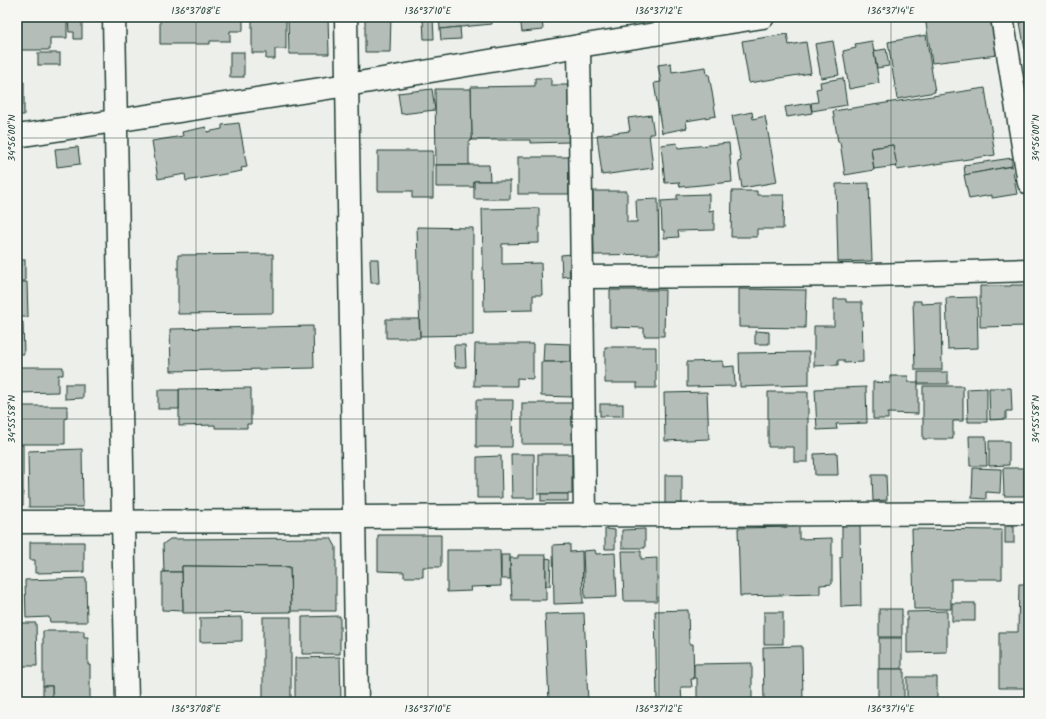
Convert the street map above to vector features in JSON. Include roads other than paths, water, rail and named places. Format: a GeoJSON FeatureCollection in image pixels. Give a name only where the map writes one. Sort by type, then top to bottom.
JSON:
{"type":"FeatureCollection","features":[{"type":"Feature","properties":{"kind":"street"},"geometry":{"type":"LineString","coordinates":[[114,17],[122,521],[127,702]]}},
{"type":"Feature","properties":{"kind":"street"},"geometry":{"type":"LineString","coordinates":[[346,17],[357,702]]}},
{"type":"Feature","properties":{"kind":"street"},"geometry":{"type":"LineString","coordinates":[[17,136],[347,86],[579,46],[699,22],[763,17]]}},
{"type":"Feature","properties":{"kind":"street"},"geometry":{"type":"LineString","coordinates":[[1002,17],[1029,183]]}},
{"type":"Feature","properties":{"kind":"street"},"geometry":{"type":"LineString","coordinates":[[579,46],[585,516]]}},
{"type":"Feature","properties":{"kind":"street"},"geometry":{"type":"LineString","coordinates":[[583,277],[872,275],[1029,270]]}},
{"type":"Feature","properties":{"kind":"street"},"geometry":{"type":"LineString","coordinates":[[17,522],[1029,513]]}}]}
